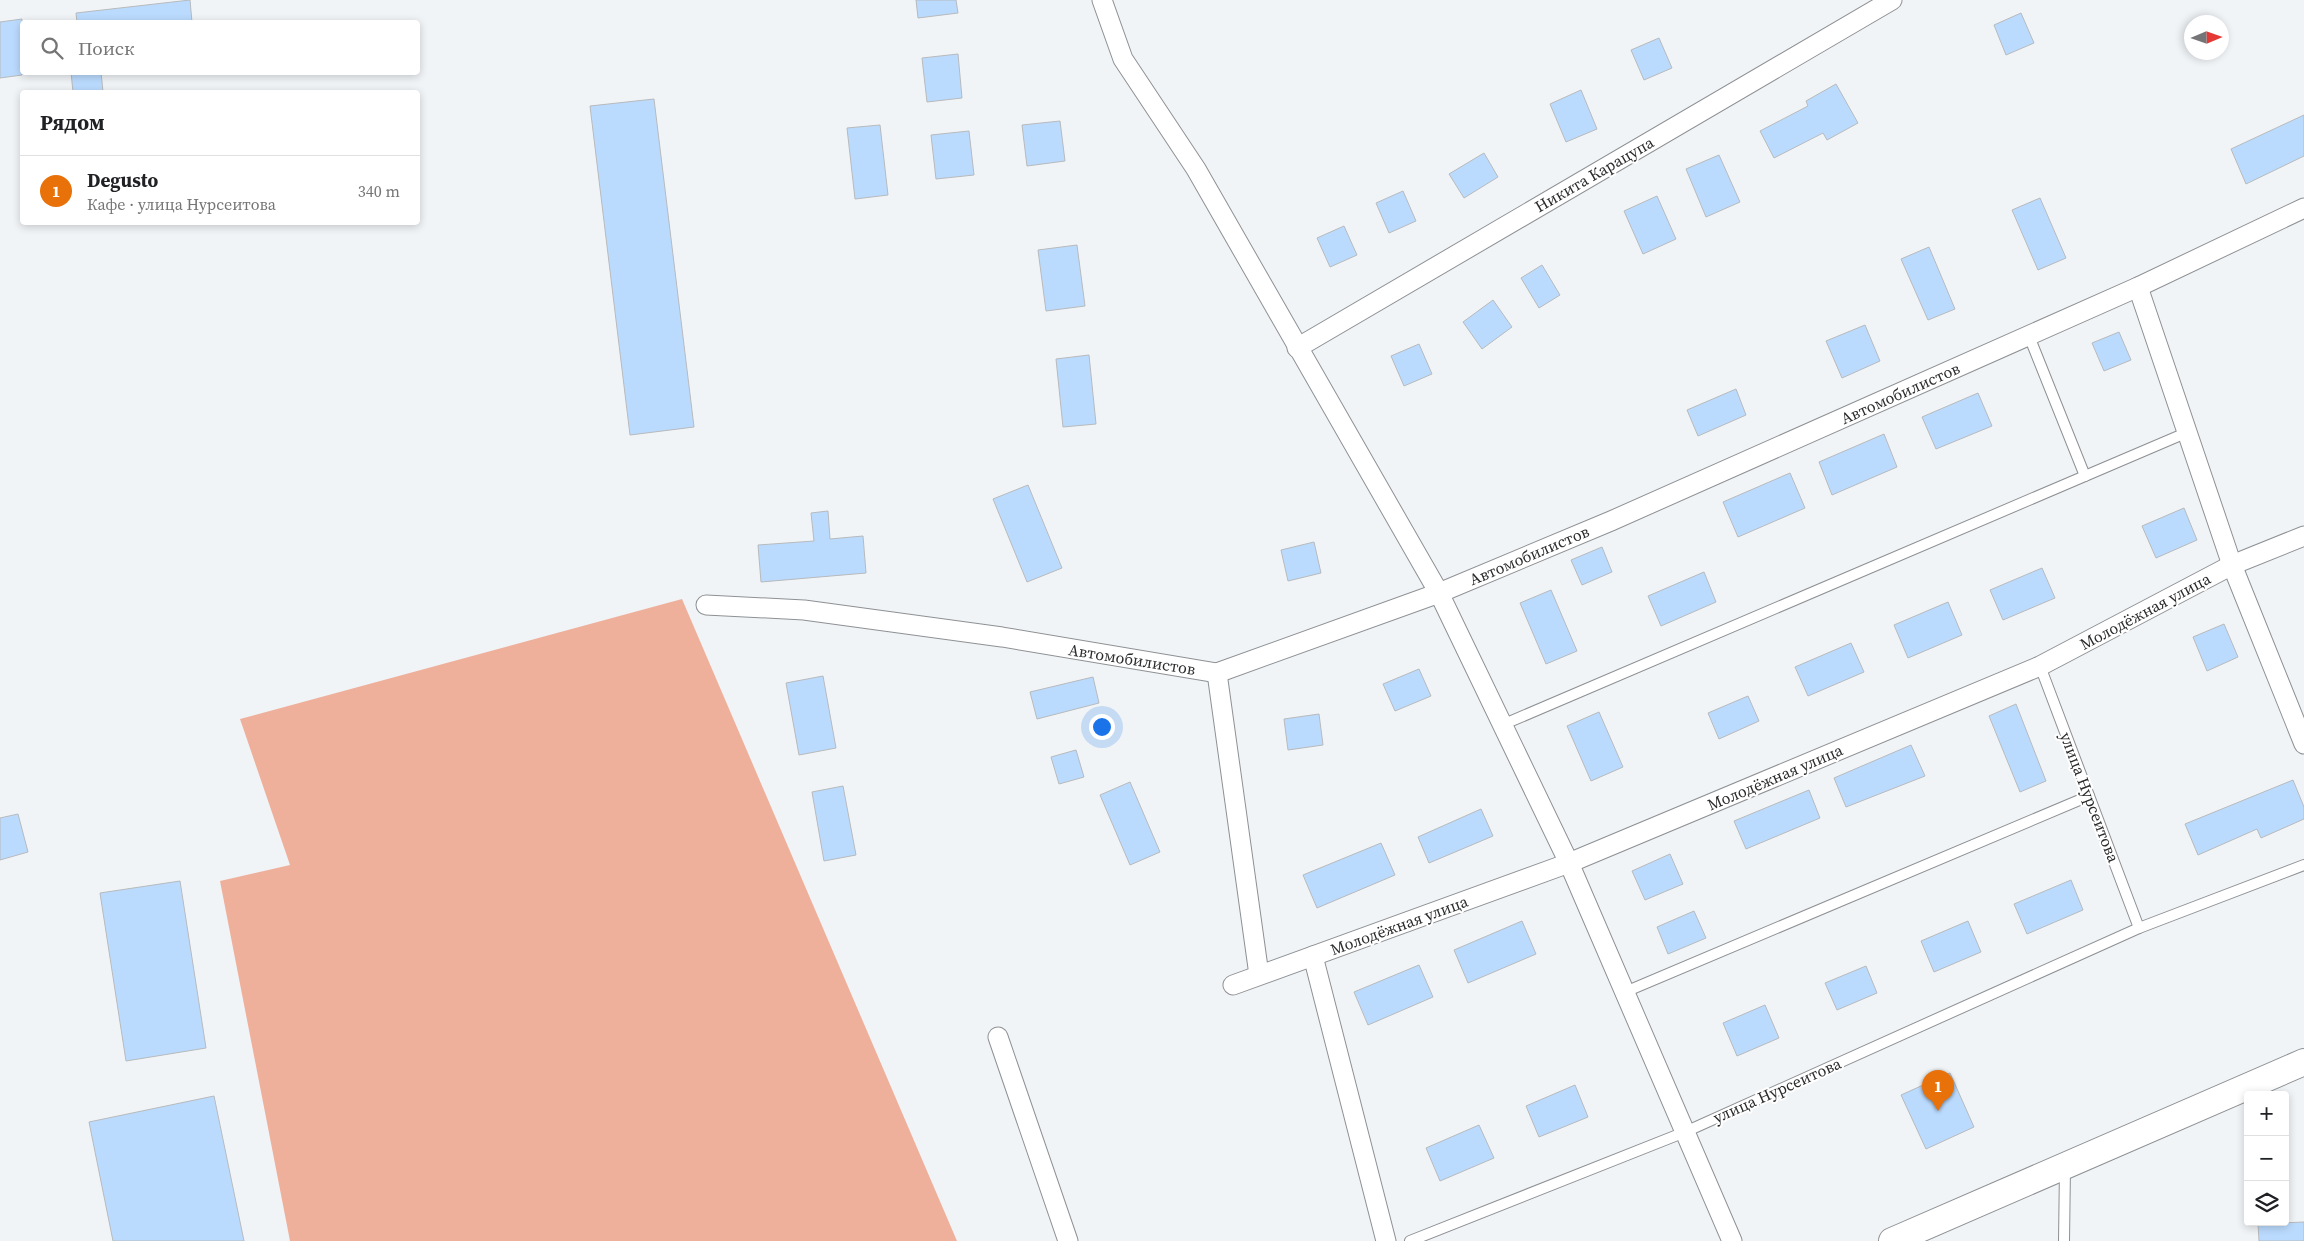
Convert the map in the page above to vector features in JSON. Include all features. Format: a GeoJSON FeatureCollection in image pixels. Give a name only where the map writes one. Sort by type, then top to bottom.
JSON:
{"type":"FeatureCollection","features":[{"type":"Feature","properties":{"kind":"main road"},"geometry":{"type":"LineString","coordinates":[[1892,1241],[2304,1062]]}},
{"type":"Feature","properties":{"kind":"street"},"geometry":{"type":"LineString","coordinates":[[1102,0],[1123,59],[1196,169],[1439,593],[1569,863],[1732,1241]]}},
{"type":"Feature","properties":{"kind":"street","name":"Никита Карацупа"},"geometry":{"type":"LineString","coordinates":[[1297,348],[1892,0]]}},
{"type":"Feature","properties":{"kind":"street","name":"Автомобилистов"},"geometry":{"type":"LineString","coordinates":[[706,606],[804,610],[1002,637],[1217,673],[1439,593],[1629,513],[2138,287],[2304,208]]}},
{"type":"Feature","properties":{"kind":"street"},"geometry":{"type":"LineString","coordinates":[[2138,287],[2232,565],[2304,744]]}},
{"type":"Feature","properties":{"kind":"street","name":"Молодёжная улица"},"geometry":{"type":"LineString","coordinates":[[1233,985],[1569,863],[2040,666],[2232,565],[2304,536]]}},
{"type":"Feature","properties":{"kind":"street"},"geometry":{"type":"LineString","coordinates":[[1217,673],[1259,975]]}},
{"type":"Feature","properties":{"kind":"street"},"geometry":{"type":"LineString","coordinates":[[1313,956],[1386,1241]]}},
{"type":"Feature","properties":{"kind":"street"},"geometry":{"type":"LineString","coordinates":[[998,1037],[1068,1241]]}},
{"type":"Feature","properties":{"kind":"lane"},"geometry":{"type":"LineString","coordinates":[[2029,336],[2085,476]]}},
{"type":"Feature","properties":{"kind":"lane"},"geometry":{"type":"LineString","coordinates":[[1502,725],[2188,432]]}},
{"type":"Feature","properties":{"kind":"lane","name":"улица Нурсеитова"},"geometry":{"type":"LineString","coordinates":[[2040,666],[2139,928]]}},
{"type":"Feature","properties":{"kind":"lane"},"geometry":{"type":"LineString","coordinates":[[1625,992],[2089,796]]}},
{"type":"Feature","properties":{"kind":"lane","name":"улица Нурсеитова"},"geometry":{"type":"LineString","coordinates":[[1410,1241],[1685,1132],[2139,928],[2304,865]]}},
{"type":"Feature","properties":{"kind":"lane"},"geometry":{"type":"LineString","coordinates":[[2064,1241],[2065,1166]]}},
{"type":"Feature","properties":{"kind":"shaded area"},"geometry":{"type":"Polygon","coordinates":[[[682,599],[957,1241],[290,1241],[220,881],[290,865],[240,719],[682,599]]]}},
{"type":"Feature","properties":{"kind":"building"},"geometry":{"type":"Polygon","coordinates":[[[190,0],[192,20],[77,20],[76,13],[190,0]]]}},
{"type":"Feature","properties":{"kind":"building"},"geometry":{"type":"Polygon","coordinates":[[[916,0],[956,0],[958,13],[918,18],[916,0]]]}},
{"type":"Feature","properties":{"kind":"building"},"geometry":{"type":"Polygon","coordinates":[[[2021,13],[2034,43],[2006,55],[1994,25],[2021,13]]]}},
{"type":"Feature","properties":{"kind":"building"},"geometry":{"type":"Polygon","coordinates":[[[22,19],[20,20],[20,75],[22,75],[0,78],[0,22],[22,19]]]}},
{"type":"Feature","properties":{"kind":"building"},"geometry":{"type":"Polygon","coordinates":[[[1659,38],[1672,68],[1644,80],[1631,50],[1659,38]]]}},
{"type":"Feature","properties":{"kind":"building"},"geometry":{"type":"Polygon","coordinates":[[[958,54],[962,98],[927,102],[922,58],[958,54]]]}},
{"type":"Feature","properties":{"kind":"building"},"geometry":{"type":"Polygon","coordinates":[[[71,75],[101,75],[103,90],[73,90],[71,75]]]}},
{"type":"Feature","properties":{"kind":"building"},"geometry":{"type":"Polygon","coordinates":[[[1836,84],[1858,123],[1827,140],[1823,133],[1774,158],[1760,131],[1808,106],[1806,101],[1836,84]]]}},
{"type":"Feature","properties":{"kind":"building"},"geometry":{"type":"Polygon","coordinates":[[[1581,90],[1597,129],[1566,142],[1550,104],[1581,90]]]}},
{"type":"Feature","properties":{"kind":"building"},"geometry":{"type":"Polygon","coordinates":[[[654,99],[694,427],[630,435],[590,106],[654,99]]]}},
{"type":"Feature","properties":{"kind":"building"},"geometry":{"type":"Polygon","coordinates":[[[2304,115],[2304,156],[2246,184],[2231,149],[2304,115]]]}},
{"type":"Feature","properties":{"kind":"building"},"geometry":{"type":"Polygon","coordinates":[[[1060,121],[1065,161],[1027,166],[1022,125],[1060,121]]]}},
{"type":"Feature","properties":{"kind":"building"},"geometry":{"type":"Polygon","coordinates":[[[880,125],[888,195],[855,199],[847,128],[880,125]]]}},
{"type":"Feature","properties":{"kind":"building"},"geometry":{"type":"Polygon","coordinates":[[[969,131],[974,175],[936,179],[931,135],[969,131]]]}},
{"type":"Feature","properties":{"kind":"building"},"geometry":{"type":"Polygon","coordinates":[[[1484,153],[1498,177],[1464,198],[1449,174],[1484,153]]]}},
{"type":"Feature","properties":{"kind":"building"},"geometry":{"type":"Polygon","coordinates":[[[1719,155],[1740,202],[1706,217],[1686,169],[1719,155]]]}},
{"type":"Feature","properties":{"kind":"building"},"geometry":{"type":"Polygon","coordinates":[[[1403,191],[1416,221],[1389,233],[1376,203],[1403,191]]]}},
{"type":"Feature","properties":{"kind":"building"},"geometry":{"type":"Polygon","coordinates":[[[1657,196],[1676,239],[1643,254],[1624,211],[1657,196]]]}},
{"type":"Feature","properties":{"kind":"building"},"geometry":{"type":"Polygon","coordinates":[[[2040,198],[2066,258],[2038,270],[2012,210],[2040,198]]]}},
{"type":"Feature","properties":{"kind":"building"},"geometry":{"type":"Polygon","coordinates":[[[1344,226],[1357,255],[1330,267],[1317,238],[1344,226]]]}},
{"type":"Feature","properties":{"kind":"building"},"geometry":{"type":"Polygon","coordinates":[[[1077,245],[1085,306],[1046,311],[1038,250],[1077,245]]]}},
{"type":"Feature","properties":{"kind":"building"},"geometry":{"type":"Polygon","coordinates":[[[1929,247],[1955,309],[1928,320],[1901,259],[1929,247]]]}},
{"type":"Feature","properties":{"kind":"building"},"geometry":{"type":"Polygon","coordinates":[[[1542,265],[1560,295],[1539,308],[1521,278],[1542,265]]]}},
{"type":"Feature","properties":{"kind":"building"},"geometry":{"type":"Polygon","coordinates":[[[1493,300],[1512,327],[1482,349],[1463,322],[1493,300]]]}},
{"type":"Feature","properties":{"kind":"building"},"geometry":{"type":"Polygon","coordinates":[[[1865,325],[1880,361],[1842,378],[1826,341],[1865,325]]]}},
{"type":"Feature","properties":{"kind":"building"},"geometry":{"type":"Polygon","coordinates":[[[2119,332],[2131,360],[2104,371],[2092,343],[2119,332]]]}},
{"type":"Feature","properties":{"kind":"building"},"geometry":{"type":"Polygon","coordinates":[[[1419,344],[1432,374],[1404,386],[1391,356],[1419,344]]]}},
{"type":"Feature","properties":{"kind":"building"},"geometry":{"type":"Polygon","coordinates":[[[1089,355],[1096,424],[1063,427],[1056,359],[1089,355]]]}},
{"type":"Feature","properties":{"kind":"building"},"geometry":{"type":"Polygon","coordinates":[[[1736,389],[1746,415],[1698,436],[1687,410],[1736,389]]]}},
{"type":"Feature","properties":{"kind":"building"},"geometry":{"type":"Polygon","coordinates":[[[1978,393],[1992,426],[1936,449],[1922,417],[1978,393]]]}},
{"type":"Feature","properties":{"kind":"building"},"geometry":{"type":"Polygon","coordinates":[[[1884,434],[1897,467],[1832,495],[1819,462],[1884,434]]]}},
{"type":"Feature","properties":{"kind":"building"},"geometry":{"type":"Polygon","coordinates":[[[1790,473],[1805,508],[1738,537],[1723,502],[1790,473]]]}},
{"type":"Feature","properties":{"kind":"building"},"geometry":{"type":"Polygon","coordinates":[[[1028,485],[1062,568],[1027,582],[993,499],[1028,485]]]}},
{"type":"Feature","properties":{"kind":"building"},"geometry":{"type":"Polygon","coordinates":[[[2184,508],[2197,540],[2156,558],[2142,526],[2184,508]]]}},
{"type":"Feature","properties":{"kind":"building"},"geometry":{"type":"Polygon","coordinates":[[[828,511],[830,539],[863,536],[866,573],[761,582],[758,545],[814,541],[811,513],[828,511]]]}},
{"type":"Feature","properties":{"kind":"building"},"geometry":{"type":"Polygon","coordinates":[[[1314,542],[1321,573],[1288,581],[1281,550],[1314,542]]]}},
{"type":"Feature","properties":{"kind":"building"},"geometry":{"type":"Polygon","coordinates":[[[1602,547],[1612,572],[1582,585],[1571,560],[1602,547]]]}},
{"type":"Feature","properties":{"kind":"building"},"geometry":{"type":"Polygon","coordinates":[[[2042,568],[2055,598],[2003,620],[1990,590],[2042,568]]]}},
{"type":"Feature","properties":{"kind":"building"},"geometry":{"type":"Polygon","coordinates":[[[1704,572],[1716,602],[1661,626],[1648,596],[1704,572]]]}},
{"type":"Feature","properties":{"kind":"building"},"geometry":{"type":"Polygon","coordinates":[[[1551,590],[1577,651],[1546,664],[1520,603],[1551,590]]]}},
{"type":"Feature","properties":{"kind":"building"},"geometry":{"type":"Polygon","coordinates":[[[1948,602],[1962,635],[1908,658],[1894,625],[1948,602]]]}},
{"type":"Feature","properties":{"kind":"building"},"geometry":{"type":"Polygon","coordinates":[[[2224,624],[2238,657],[2207,671],[2193,637],[2224,624]]]}},
{"type":"Feature","properties":{"kind":"building"},"geometry":{"type":"Polygon","coordinates":[[[1851,643],[1864,672],[1808,696],[1795,667],[1851,643]]]}},
{"type":"Feature","properties":{"kind":"building"},"geometry":{"type":"Polygon","coordinates":[[[1419,669],[1431,696],[1395,711],[1383,684],[1419,669]]]}},
{"type":"Feature","properties":{"kind":"building"},"geometry":{"type":"Polygon","coordinates":[[[823,676],[836,748],[799,755],[786,683],[823,676]]]}},
{"type":"Feature","properties":{"kind":"building"},"geometry":{"type":"Polygon","coordinates":[[[1093,677],[1099,703],[1037,719],[1030,692],[1093,677]]]}},
{"type":"Feature","properties":{"kind":"building"},"geometry":{"type":"Polygon","coordinates":[[[1748,696],[1759,721],[1719,739],[1708,713],[1748,696]]]}},
{"type":"Feature","properties":{"kind":"building"},"geometry":{"type":"Polygon","coordinates":[[[2016,704],[2046,781],[2020,792],[1989,716],[2016,704]]]}},
{"type":"Feature","properties":{"kind":"building"},"geometry":{"type":"Polygon","coordinates":[[[1599,712],[1623,767],[1591,781],[1567,726],[1599,712]]]}},
{"type":"Feature","properties":{"kind":"building"},"geometry":{"type":"Polygon","coordinates":[[[1319,714],[1323,745],[1288,750],[1284,719],[1319,714]]]}},
{"type":"Feature","properties":{"kind":"building"},"geometry":{"type":"Polygon","coordinates":[[[1911,745],[1925,776],[1846,807],[1834,778],[1911,745]]]}},
{"type":"Feature","properties":{"kind":"building"},"geometry":{"type":"Polygon","coordinates":[[[1076,750],[1084,777],[1059,784],[1051,757],[1076,750]]]}},
{"type":"Feature","properties":{"kind":"building"},"geometry":{"type":"Polygon","coordinates":[[[2293,780],[2304,807],[2304,819],[2261,838],[2257,829],[2198,855],[2185,824],[2293,780]]]}},
{"type":"Feature","properties":{"kind":"building"},"geometry":{"type":"Polygon","coordinates":[[[1130,782],[1160,852],[1130,865],[1100,795],[1130,782]]]}},
{"type":"Feature","properties":{"kind":"building"},"geometry":{"type":"Polygon","coordinates":[[[843,786],[856,855],[824,861],[812,792],[843,786]]]}},
{"type":"Feature","properties":{"kind":"building"},"geometry":{"type":"Polygon","coordinates":[[[1809,790],[1820,818],[1746,849],[1734,821],[1809,790]]]}},
{"type":"Feature","properties":{"kind":"building"},"geometry":{"type":"Polygon","coordinates":[[[1481,809],[1493,836],[1429,863],[1418,837],[1481,809]]]}},
{"type":"Feature","properties":{"kind":"building"},"geometry":{"type":"Polygon","coordinates":[[[18,814],[28,852],[0,860],[0,818],[18,814]]]}},
{"type":"Feature","properties":{"kind":"building"},"geometry":{"type":"Polygon","coordinates":[[[1381,843],[1395,875],[1317,908],[1303,875],[1381,843]]]}},
{"type":"Feature","properties":{"kind":"building"},"geometry":{"type":"Polygon","coordinates":[[[1670,854],[1683,884],[1645,900],[1632,871],[1670,854]]]}},
{"type":"Feature","properties":{"kind":"building"},"geometry":{"type":"Polygon","coordinates":[[[2071,880],[2083,910],[2027,934],[2014,904],[2071,880]]]}},
{"type":"Feature","properties":{"kind":"building"},"geometry":{"type":"Polygon","coordinates":[[[180,881],[206,1048],[126,1061],[100,893],[180,881]]]}},
{"type":"Feature","properties":{"kind":"building"},"geometry":{"type":"Polygon","coordinates":[[[1694,911],[1706,938],[1668,954],[1657,927],[1694,911]]]}},
{"type":"Feature","properties":{"kind":"building"},"geometry":{"type":"Polygon","coordinates":[[[1522,921],[1536,954],[1468,983],[1454,950],[1522,921]]]}},
{"type":"Feature","properties":{"kind":"building"},"geometry":{"type":"Polygon","coordinates":[[[1968,921],[1981,952],[1934,972],[1921,941],[1968,921]]]}},
{"type":"Feature","properties":{"kind":"building"},"geometry":{"type":"Polygon","coordinates":[[[1419,965],[1433,997],[1368,1025],[1354,992],[1419,965]]]}},
{"type":"Feature","properties":{"kind":"building"},"geometry":{"type":"Polygon","coordinates":[[[1866,966],[1877,993],[1837,1010],[1825,983],[1866,966]]]}},
{"type":"Feature","properties":{"kind":"building"},"geometry":{"type":"Polygon","coordinates":[[[1765,1005],[1779,1038],[1737,1056],[1723,1023],[1765,1005]]]}},
{"type":"Feature","properties":{"kind":"building"},"geometry":{"type":"Polygon","coordinates":[[[1950,1073],[1974,1127],[1926,1149],[1901,1095],[1950,1073]]]}},
{"type":"Feature","properties":{"kind":"building"},"geometry":{"type":"Polygon","coordinates":[[[1575,1085],[1588,1117],[1539,1137],[1526,1106],[1575,1085]]]}},
{"type":"Feature","properties":{"kind":"building"},"geometry":{"type":"Polygon","coordinates":[[[214,1096],[244,1241],[113,1241],[89,1122],[214,1096]]]}},
{"type":"Feature","properties":{"kind":"building"},"geometry":{"type":"Polygon","coordinates":[[[1479,1125],[1494,1158],[1440,1181],[1426,1148],[1479,1125]]]}},
{"type":"Feature","properties":{"kind":"building"},"geometry":{"type":"Polygon","coordinates":[[[2304,1222],[2304,1241],[2259,1241],[2258,1226],[2289,1226],[2289,1223],[2304,1222]]]}},
{"type":"Feature","properties":{"kind":"place","name":"Degusto"},"geometry":{"type":"Point","coordinates":[1938,1111]}}]}
